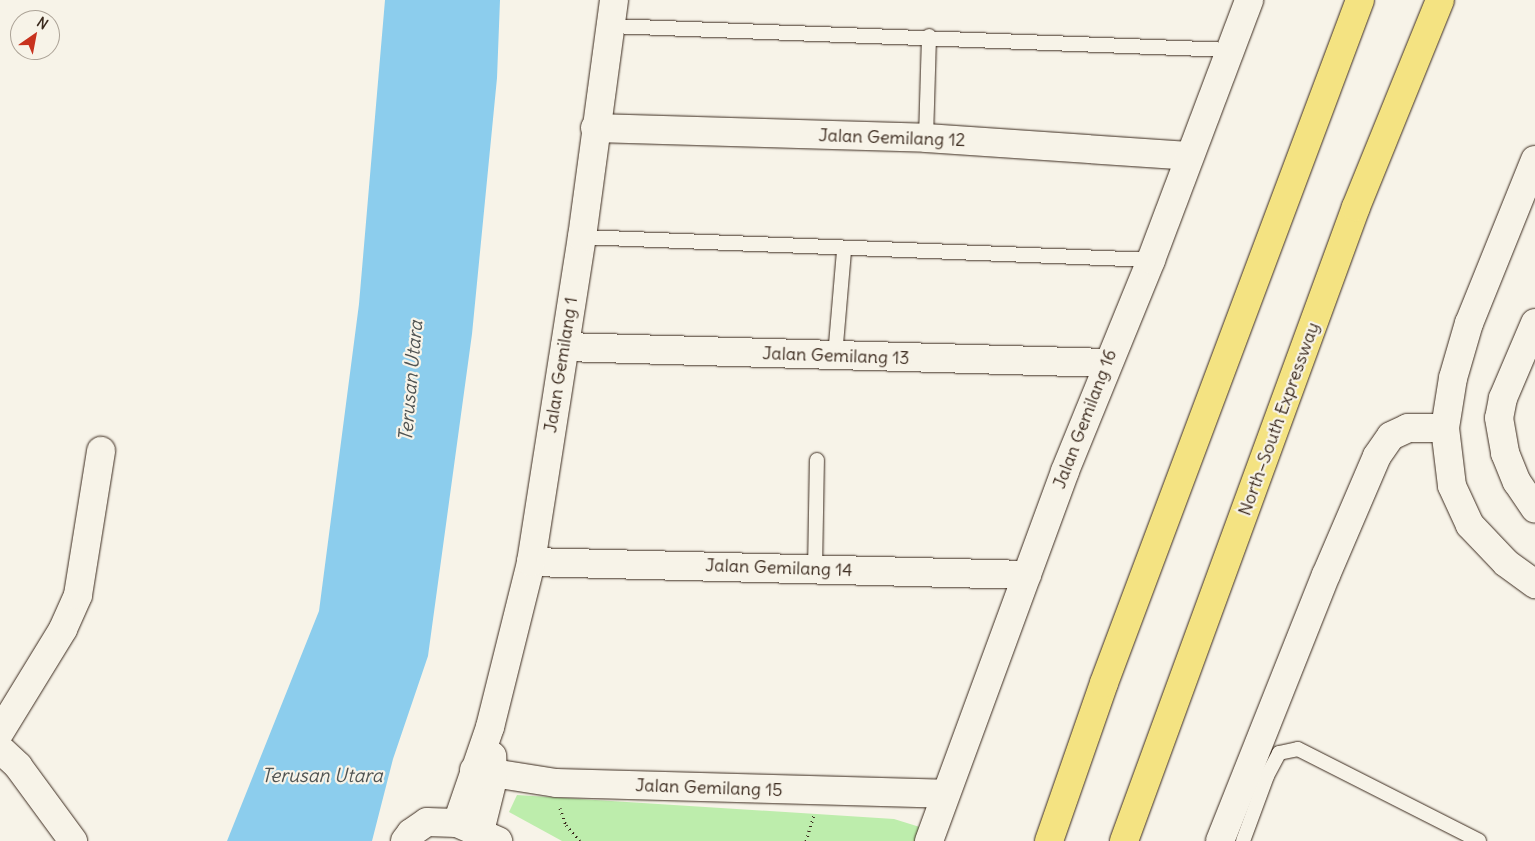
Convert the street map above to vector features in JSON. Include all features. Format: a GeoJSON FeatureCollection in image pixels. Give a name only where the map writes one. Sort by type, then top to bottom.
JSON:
{"type":"FeatureCollection","features":[{"type":"Feature","properties":{"kind":"highway"},"geometry":{"type":"LineString","coordinates":[[1049,841],[1104,683],[1360,0]]}},
{"type":"Feature","properties":{"kind":"highway","name":"North–South Expressway"},"geometry":{"type":"LineString","coordinates":[[1124,841],[1356,207],[1440,0]]}},
{"type":"Feature","properties":{"kind":"street","name":"Jalan Gemilang 16"},"geometry":{"type":"LineString","coordinates":[[929,841],[944,794],[1106,364],[1150,260],[1249,0]]}},
{"type":"Feature","properties":{"kind":"street","name":"Jalan Gemilang 1"},"geometry":{"type":"LineString","coordinates":[[478,831],[490,727],[531,562],[582,237],[595,128],[612,13]]}},
{"type":"Feature","properties":{"kind":"street","name":"Jalan Gemilang 12"},"geometry":{"type":"LineString","coordinates":[[595,128],[926,138],[1188,156]]}},
{"type":"Feature","properties":{"kind":"street"},"geometry":{"type":"LineString","coordinates":[[1535,160],[1469,323],[1452,378],[1445,428],[1452,486],[1470,524],[1506,563],[1535,584]]}},
{"type":"Feature","properties":{"kind":"street"},"geometry":{"type":"LineString","coordinates":[[1535,323],[1503,398],[1499,418],[1504,454],[1517,482],[1535,509]]}},
{"type":"Feature","properties":{"kind":"street","name":"Jalan Gemilang 13"},"geometry":{"type":"LineString","coordinates":[[565,347],[1106,364]]}},
{"type":"Feature","properties":{"kind":"street"},"geometry":{"type":"LineString","coordinates":[[1220,841],[1326,575],[1377,456],[1391,436],[1408,428],[1445,428]]}},
{"type":"Feature","properties":{"kind":"street"},"geometry":{"type":"LineString","coordinates":[[0,732],[63,629],[78,595],[101,451]]}},
{"type":"Feature","properties":{"kind":"street","name":"Jalan Gemilang 14"},"geometry":{"type":"LineString","coordinates":[[531,562],[1027,575]]}},
{"type":"Feature","properties":{"kind":"street"},"geometry":{"type":"LineString","coordinates":[[0,749],[18,766],[70,839]]}},
{"type":"Feature","properties":{"kind":"street","name":"Jalan Gemilang 15"},"geometry":{"type":"LineString","coordinates":[[484,772],[556,782],[944,794]]}},
{"type":"Feature","properties":{"kind":"street"},"geometry":{"type":"LineString","coordinates":[[406,841],[411,833],[427,822],[478,831]]}},
{"type":"Feature","properties":{"kind":"lane"},"geometry":{"type":"LineString","coordinates":[[612,13],[929,36],[1229,50]]}},
{"type":"Feature","properties":{"kind":"lane"},"geometry":{"type":"LineString","coordinates":[[926,138],[929,36]]}},
{"type":"Feature","properties":{"kind":"lane"},"geometry":{"type":"LineString","coordinates":[[582,237],[844,250],[1150,260]]}},
{"type":"Feature","properties":{"kind":"lane"},"geometry":{"type":"LineString","coordinates":[[835,356],[844,250]]}},
{"type":"Feature","properties":{"kind":"lane"},"geometry":{"type":"LineString","coordinates":[[815,570],[817,460]]}},
{"type":"Feature","properties":{"kind":"lane"},"geometry":{"type":"LineString","coordinates":[[1243,841],[1267,776],[1280,753],[1298,749],[1479,841]]}},
{"type":"Feature","properties":{"kind":"path"},"geometry":{"type":"LineString","coordinates":[[556,782],[558,804],[566,825],[580,841]]}},
{"type":"Feature","properties":{"kind":"green space"},"geometry":{"type":"Polygon","coordinates":[[[517,795],[894,819],[923,828],[925,841],[562,841],[509,812],[517,795]]]}},
{"type":"Feature","properties":{"kind":"water","name":"Terusan Utara"},"geometry":{"type":"Polygon","coordinates":[[[385,0],[500,0],[497,78],[472,334],[428,656],[393,759],[372,841],[227,841],[319,611],[359,304],[385,0]]]}}]}
